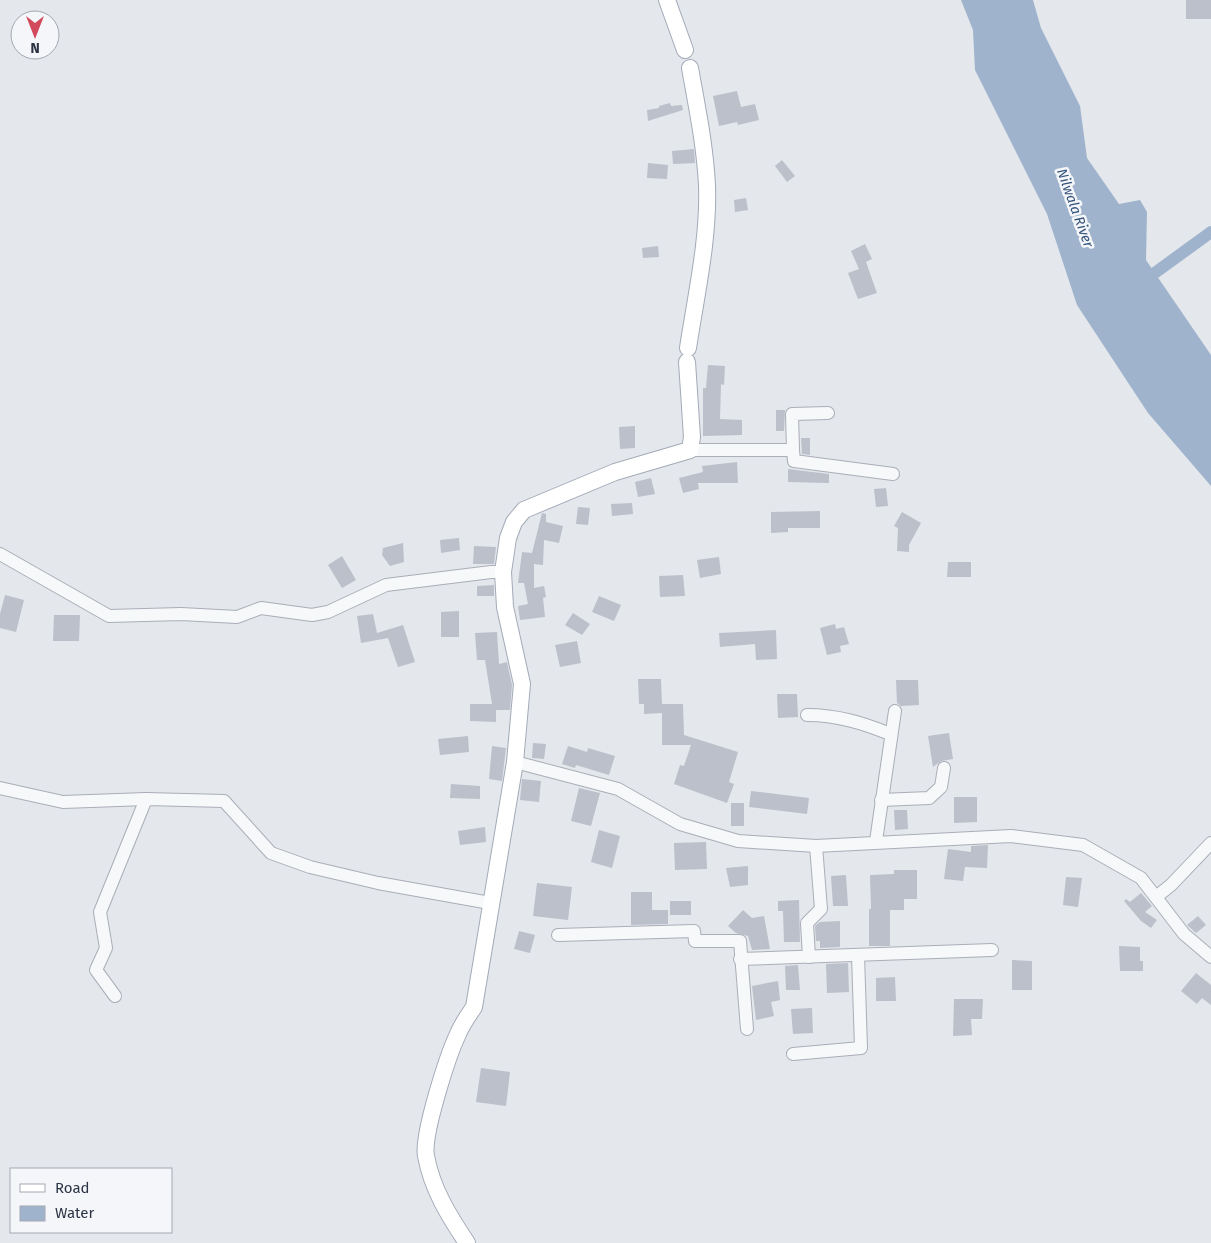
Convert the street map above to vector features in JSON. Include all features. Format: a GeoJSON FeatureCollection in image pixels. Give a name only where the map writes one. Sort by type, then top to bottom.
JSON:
{"type":"FeatureCollection","features":[{"type":"Feature","properties":{"kind":"main road"},"geometry":{"type":"LineString","coordinates":[[667,0],[685,50]]}},
{"type":"Feature","properties":{"kind":"main road"},"geometry":{"type":"LineString","coordinates":[[467,1243],[442,1206],[426,1155],[427,1137],[445,1069],[458,1034],[474,1007],[515,762],[522,684],[505,608],[503,572],[508,538],[514,522],[524,510],[615,472],[690,450],[692,437],[688,355],[706,225],[707,185],[699,117],[690,68]]}},
{"type":"Feature","properties":{"kind":"street"},"geometry":{"type":"LineString","coordinates":[[685,50],[690,68]]}},
{"type":"Feature","properties":{"kind":"street"},"geometry":{"type":"LineString","coordinates":[[828,413],[792,414],[794,461],[893,474]]}},
{"type":"Feature","properties":{"kind":"street"},"geometry":{"type":"LineString","coordinates":[[690,450],[793,450]]}},
{"type":"Feature","properties":{"kind":"street"},"geometry":{"type":"LineString","coordinates":[[0,554],[109,616],[181,614],[237,617],[262,608],[312,615],[328,612],[386,585],[503,572]]}},
{"type":"Feature","properties":{"kind":"street"},"geometry":{"type":"LineString","coordinates":[[876,842],[890,734],[895,711]]}},
{"type":"Feature","properties":{"kind":"street"},"geometry":{"type":"LineString","coordinates":[[807,715],[828,715],[856,722],[890,734]]}},
{"type":"Feature","properties":{"kind":"street"},"geometry":{"type":"LineString","coordinates":[[515,762],[618,789],[680,824],[738,841],[816,846],[1011,836],[1083,845],[1141,878],[1184,934],[1211,957]]}},
{"type":"Feature","properties":{"kind":"street"},"geometry":{"type":"LineString","coordinates":[[881,800],[928,798],[941,787],[944,768]]}},
{"type":"Feature","properties":{"kind":"street"},"geometry":{"type":"LineString","coordinates":[[0,788],[63,802],[146,799],[224,801],[271,853],[310,867],[378,883],[490,903]]}},
{"type":"Feature","properties":{"kind":"street"},"geometry":{"type":"LineString","coordinates":[[115,996],[96,970],[106,948],[100,912],[146,799]]}},
{"type":"Feature","properties":{"kind":"street"},"geometry":{"type":"LineString","coordinates":[[1156,897],[1171,885],[1211,844]]}},
{"type":"Feature","properties":{"kind":"street"},"geometry":{"type":"LineString","coordinates":[[808,957],[807,923],[821,909],[816,846]]}},
{"type":"Feature","properties":{"kind":"street"},"geometry":{"type":"LineString","coordinates":[[558,934],[694,931],[695,941],[740,941],[747,1029]]}},
{"type":"Feature","properties":{"kind":"street"},"geometry":{"type":"LineString","coordinates":[[740,959],[992,950]]}},
{"type":"Feature","properties":{"kind":"street"},"geometry":{"type":"LineString","coordinates":[[793,1054],[862,1048],[858,955]]}},
{"type":"Feature","properties":{"kind":"water","name":"Nilwala River"},"geometry":{"type":"Polygon","coordinates":[[[961,0],[1033,0],[1041,28],[1080,106],[1087,158],[1119,204],[1140,200],[1147,212],[1146,260],[1211,355],[1211,486],[1148,413],[1077,305],[1047,214],[975,70],[973,30],[961,0]]]}},
{"type":"Feature","properties":{"kind":"building"},"geometry":{"type":"Polygon","coordinates":[[[1186,0],[1211,0],[1211,19],[1186,19],[1186,0]]]}},
{"type":"Feature","properties":{"kind":"building"},"geometry":{"type":"Polygon","coordinates":[[[737,91],[741,107],[755,104],[759,120],[738,125],[737,122],[719,126],[713,96],[737,91]]]}},
{"type":"Feature","properties":{"kind":"building"},"geometry":{"type":"Polygon","coordinates":[[[670,103],[671,106],[682,105],[683,110],[648,121],[647,110],[659,108],[659,106],[670,103]]]}},
{"type":"Feature","properties":{"kind":"building"},"geometry":{"type":"Polygon","coordinates":[[[694,149],[695,163],[673,164],[672,151],[694,149]]]}},
{"type":"Feature","properties":{"kind":"building"},"geometry":{"type":"Polygon","coordinates":[[[782,160],[795,176],[787,182],[775,166],[782,160]]]}},
{"type":"Feature","properties":{"kind":"building"},"geometry":{"type":"Polygon","coordinates":[[[648,163],[668,165],[667,179],[647,178],[648,163]]]}},
{"type":"Feature","properties":{"kind":"building"},"geometry":{"type":"Polygon","coordinates":[[[746,198],[748,210],[735,212],[734,200],[746,198]]]}},
{"type":"Feature","properties":{"kind":"building"},"geometry":{"type":"Polygon","coordinates":[[[865,244],[872,259],[866,262],[877,293],[858,299],[848,273],[859,269],[851,251],[865,244]]]}},
{"type":"Feature","properties":{"kind":"building"},"geometry":{"type":"Polygon","coordinates":[[[658,246],[659,257],[643,258],[642,248],[658,246]]]}},
{"type":"Feature","properties":{"kind":"building"},"geometry":{"type":"Polygon","coordinates":[[[708,365],[725,366],[724,385],[721,384],[720,419],[742,420],[742,435],[703,436],[703,388],[706,388],[708,365]]]}},
{"type":"Feature","properties":{"kind":"building"},"geometry":{"type":"Polygon","coordinates":[[[776,410],[785,410],[784,431],[776,431],[776,410]]]}},
{"type":"Feature","properties":{"kind":"building"},"geometry":{"type":"Polygon","coordinates":[[[635,426],[635,448],[620,449],[619,427],[635,426]]]}},
{"type":"Feature","properties":{"kind":"building"},"geometry":{"type":"Polygon","coordinates":[[[801,438],[810,438],[810,455],[802,454],[801,438]]]}},
{"type":"Feature","properties":{"kind":"building"},"geometry":{"type":"Polygon","coordinates":[[[737,462],[738,483],[698,483],[699,489],[683,493],[679,478],[703,472],[702,466],[737,462]]]}},
{"type":"Feature","properties":{"kind":"building"},"geometry":{"type":"Polygon","coordinates":[[[788,469],[829,474],[829,483],[788,482],[788,469]]]}},
{"type":"Feature","properties":{"kind":"building"},"geometry":{"type":"Polygon","coordinates":[[[651,478],[655,494],[638,497],[635,482],[651,478]]]}},
{"type":"Feature","properties":{"kind":"building"},"geometry":{"type":"Polygon","coordinates":[[[886,488],[888,506],[876,507],[874,489],[886,488]]]}},
{"type":"Feature","properties":{"kind":"building"},"geometry":{"type":"Polygon","coordinates":[[[632,503],[633,514],[612,516],[611,504],[632,503]]]}},
{"type":"Feature","properties":{"kind":"building"},"geometry":{"type":"Polygon","coordinates":[[[578,507],[590,508],[588,525],[576,524],[578,507]]]}},
{"type":"Feature","properties":{"kind":"building"},"geometry":{"type":"Polygon","coordinates":[[[820,511],[820,528],[788,528],[788,532],[771,533],[771,512],[820,511]]]}},
{"type":"Feature","properties":{"kind":"building"},"geometry":{"type":"Polygon","coordinates":[[[902,512],[921,523],[909,545],[909,552],[897,551],[898,528],[894,526],[902,512]]]}},
{"type":"Feature","properties":{"kind":"building"},"geometry":{"type":"Polygon","coordinates":[[[542,513],[546,514],[546,522],[563,526],[559,543],[544,540],[543,565],[534,564],[534,588],[544,586],[546,597],[543,598],[545,617],[520,620],[518,606],[528,604],[524,583],[518,583],[522,552],[532,553],[542,513]]]}},
{"type":"Feature","properties":{"kind":"building"},"geometry":{"type":"Polygon","coordinates":[[[459,538],[460,550],[441,553],[440,540],[459,538]]]}},
{"type":"Feature","properties":{"kind":"building"},"geometry":{"type":"Polygon","coordinates":[[[403,543],[404,562],[390,566],[382,555],[383,548],[403,543]]]}},
{"type":"Feature","properties":{"kind":"building"},"geometry":{"type":"Polygon","coordinates":[[[474,546],[496,547],[494,564],[473,564],[474,546]]]}},
{"type":"Feature","properties":{"kind":"building"},"geometry":{"type":"Polygon","coordinates":[[[342,556],[356,580],[342,588],[328,565],[342,556]]]}},
{"type":"Feature","properties":{"kind":"building"},"geometry":{"type":"Polygon","coordinates":[[[719,557],[721,574],[700,578],[697,560],[719,557]]]}},
{"type":"Feature","properties":{"kind":"building"},"geometry":{"type":"Polygon","coordinates":[[[948,562],[971,562],[971,577],[947,577],[948,562]]]}},
{"type":"Feature","properties":{"kind":"building"},"geometry":{"type":"Polygon","coordinates":[[[683,575],[685,596],[660,597],[659,576],[683,575]]]}},
{"type":"Feature","properties":{"kind":"building"},"geometry":{"type":"Polygon","coordinates":[[[494,585],[494,596],[477,596],[477,586],[494,585]]]}},
{"type":"Feature","properties":{"kind":"building"},"geometry":{"type":"Polygon","coordinates":[[[5,595],[24,600],[16,632],[0,628],[0,614],[5,595]]]}},
{"type":"Feature","properties":{"kind":"building"},"geometry":{"type":"Polygon","coordinates":[[[599,596],[621,605],[614,621],[592,612],[599,596]]]}},
{"type":"Feature","properties":{"kind":"building"},"geometry":{"type":"Polygon","coordinates":[[[459,611],[459,637],[441,637],[441,612],[459,611]]]}},
{"type":"Feature","properties":{"kind":"building"},"geometry":{"type":"Polygon","coordinates":[[[573,613],[590,624],[582,635],[565,625],[573,613]]]}},
{"type":"Feature","properties":{"kind":"building"},"geometry":{"type":"Polygon","coordinates":[[[373,614],[377,633],[403,625],[415,662],[398,667],[388,638],[361,643],[357,616],[373,614]]]}},
{"type":"Feature","properties":{"kind":"building"},"geometry":{"type":"Polygon","coordinates":[[[54,615],[80,615],[79,641],[53,641],[54,615]]]}},
{"type":"Feature","properties":{"kind":"building"},"geometry":{"type":"Polygon","coordinates":[[[835,624],[836,629],[844,627],[849,644],[840,646],[841,652],[827,655],[820,628],[835,624]]]}},
{"type":"Feature","properties":{"kind":"building"},"geometry":{"type":"Polygon","coordinates":[[[776,630],[777,659],[756,660],[755,644],[720,647],[719,633],[776,630]]]}},
{"type":"Feature","properties":{"kind":"building"},"geometry":{"type":"Polygon","coordinates":[[[497,632],[499,664],[507,662],[512,685],[510,710],[496,710],[496,722],[470,721],[470,704],[492,704],[485,660],[477,660],[475,633],[497,632]]]}},
{"type":"Feature","properties":{"kind":"building"},"geometry":{"type":"Polygon","coordinates":[[[577,641],[581,663],[560,667],[555,645],[577,641]]]}},
{"type":"Feature","properties":{"kind":"building"},"geometry":{"type":"Polygon","coordinates":[[[638,679],[661,679],[662,704],[683,704],[684,735],[738,752],[729,782],[734,784],[727,803],[674,784],[680,765],[684,766],[691,745],[662,745],[662,713],[644,714],[644,704],[639,704],[638,679]]]}},
{"type":"Feature","properties":{"kind":"building"},"geometry":{"type":"Polygon","coordinates":[[[896,680],[918,680],[919,705],[901,706],[897,703],[896,680]]]}},
{"type":"Feature","properties":{"kind":"building"},"geometry":{"type":"Polygon","coordinates":[[[777,694],[797,694],[798,717],[778,718],[777,694]]]}},
{"type":"Feature","properties":{"kind":"building"},"geometry":{"type":"Polygon","coordinates":[[[949,733],[953,759],[941,761],[933,767],[928,736],[949,733]]]}},
{"type":"Feature","properties":{"kind":"building"},"geometry":{"type":"Polygon","coordinates":[[[468,736],[469,752],[440,755],[438,739],[468,736]]]}},
{"type":"Feature","properties":{"kind":"building"},"geometry":{"type":"Polygon","coordinates":[[[533,743],[546,744],[544,759],[532,758],[533,743]]]}},
{"type":"Feature","properties":{"kind":"building"},"geometry":{"type":"Polygon","coordinates":[[[492,746],[506,748],[502,781],[489,779],[492,746]]]}},
{"type":"Feature","properties":{"kind":"building"},"geometry":{"type":"Polygon","coordinates":[[[568,746],[587,752],[588,748],[615,756],[609,775],[576,765],[575,768],[562,764],[568,746]]]}},
{"type":"Feature","properties":{"kind":"building"},"geometry":{"type":"Polygon","coordinates":[[[522,779],[541,781],[539,802],[520,800],[522,779]]]}},
{"type":"Feature","properties":{"kind":"building"},"geometry":{"type":"Polygon","coordinates":[[[451,784],[480,786],[480,799],[450,798],[451,784]]]}},
{"type":"Feature","properties":{"kind":"building"},"geometry":{"type":"Polygon","coordinates":[[[579,788],[600,793],[591,826],[571,821],[579,788]]]}},
{"type":"Feature","properties":{"kind":"building"},"geometry":{"type":"Polygon","coordinates":[[[751,791],[809,798],[807,814],[749,807],[751,791]]]}},
{"type":"Feature","properties":{"kind":"building"},"geometry":{"type":"Polygon","coordinates":[[[954,797],[977,797],[977,822],[954,823],[954,797]]]}},
{"type":"Feature","properties":{"kind":"building"},"geometry":{"type":"Polygon","coordinates":[[[731,803],[744,803],[744,826],[731,826],[731,803]]]}},
{"type":"Feature","properties":{"kind":"building"},"geometry":{"type":"Polygon","coordinates":[[[894,810],[907,810],[908,829],[895,830],[894,810]]]}},
{"type":"Feature","properties":{"kind":"building"},"geometry":{"type":"Polygon","coordinates":[[[485,827],[486,842],[460,845],[458,831],[485,827]]]}},
{"type":"Feature","properties":{"kind":"building"},"geometry":{"type":"Polygon","coordinates":[[[599,830],[620,836],[612,868],[591,862],[599,830]]]}},
{"type":"Feature","properties":{"kind":"building"},"geometry":{"type":"Polygon","coordinates":[[[706,842],[707,869],[675,870],[674,843],[706,842]]]}},
{"type":"Feature","properties":{"kind":"building"},"geometry":{"type":"Polygon","coordinates":[[[988,845],[987,868],[965,867],[963,881],[944,879],[948,849],[971,852],[971,846],[988,845]]]}},
{"type":"Feature","properties":{"kind":"building"},"geometry":{"type":"Polygon","coordinates":[[[748,866],[748,885],[730,887],[726,868],[748,866]]]}},
{"type":"Feature","properties":{"kind":"building"},"geometry":{"type":"Polygon","coordinates":[[[894,870],[917,870],[917,899],[904,899],[904,910],[890,910],[890,946],[869,946],[870,875],[894,874],[894,870]]]}},
{"type":"Feature","properties":{"kind":"building"},"geometry":{"type":"Polygon","coordinates":[[[846,875],[848,906],[833,906],[831,876],[846,875]]]}},
{"type":"Feature","properties":{"kind":"building"},"geometry":{"type":"Polygon","coordinates":[[[1066,877],[1082,878],[1078,907],[1063,905],[1066,877]]]}},
{"type":"Feature","properties":{"kind":"building"},"geometry":{"type":"Polygon","coordinates":[[[537,883],[572,887],[568,920],[533,916],[537,883]]]}},
{"type":"Feature","properties":{"kind":"building"},"geometry":{"type":"Polygon","coordinates":[[[631,892],[652,892],[652,910],[668,910],[668,924],[631,925],[631,892]]]}},
{"type":"Feature","properties":{"kind":"building"},"geometry":{"type":"Polygon","coordinates":[[[1141,893],[1152,906],[1145,912],[1157,920],[1151,928],[1141,921],[1124,901],[1126,899],[1130,902],[1141,893]]]}},
{"type":"Feature","properties":{"kind":"building"},"geometry":{"type":"Polygon","coordinates":[[[799,900],[800,942],[784,942],[783,911],[778,911],[778,901],[799,900]]]}},
{"type":"Feature","properties":{"kind":"building"},"geometry":{"type":"Polygon","coordinates":[[[670,901],[691,901],[691,915],[670,915],[670,901]]]}},
{"type":"Feature","properties":{"kind":"building"},"geometry":{"type":"Polygon","coordinates":[[[743,910],[752,918],[764,916],[770,949],[752,950],[748,936],[736,933],[728,926],[743,910]]]}},
{"type":"Feature","properties":{"kind":"building"},"geometry":{"type":"Polygon","coordinates":[[[1198,916],[1206,925],[1196,933],[1187,925],[1198,916]]]}},
{"type":"Feature","properties":{"kind":"building"},"geometry":{"type":"Polygon","coordinates":[[[840,921],[840,947],[820,948],[820,941],[816,941],[815,926],[820,922],[840,921]]]}},
{"type":"Feature","properties":{"kind":"building"},"geometry":{"type":"Polygon","coordinates":[[[519,931],[535,935],[530,953],[514,949],[519,931]]]}},
{"type":"Feature","properties":{"kind":"building"},"geometry":{"type":"Polygon","coordinates":[[[1119,946],[1140,947],[1140,961],[1143,961],[1143,971],[1120,971],[1119,946]]]}},
{"type":"Feature","properties":{"kind":"building"},"geometry":{"type":"Polygon","coordinates":[[[1012,960],[1032,961],[1032,990],[1012,990],[1012,960]]]}},
{"type":"Feature","properties":{"kind":"building"},"geometry":{"type":"Polygon","coordinates":[[[848,963],[849,992],[827,993],[826,964],[848,963]]]}},
{"type":"Feature","properties":{"kind":"building"},"geometry":{"type":"Polygon","coordinates":[[[798,965],[800,990],[786,990],[785,966],[798,965]]]}},
{"type":"Feature","properties":{"kind":"building"},"geometry":{"type":"Polygon","coordinates":[[[1196,973],[1211,985],[1211,1005],[1202,998],[1197,1004],[1181,991],[1196,973]]]}},
{"type":"Feature","properties":{"kind":"building"},"geometry":{"type":"Polygon","coordinates":[[[895,977],[896,1001],[876,1001],[876,978],[895,977]]]}},
{"type":"Feature","properties":{"kind":"building"},"geometry":{"type":"Polygon","coordinates":[[[778,981],[780,1000],[771,1002],[774,1016],[756,1020],[752,986],[778,981]]]}},
{"type":"Feature","properties":{"kind":"building"},"geometry":{"type":"Polygon","coordinates":[[[954,999],[983,999],[982,1019],[971,1019],[972,1035],[953,1036],[954,999]]]}},
{"type":"Feature","properties":{"kind":"building"},"geometry":{"type":"Polygon","coordinates":[[[812,1008],[813,1033],[793,1034],[791,1009],[812,1008]]]}},
{"type":"Feature","properties":{"kind":"building"},"geometry":{"type":"Polygon","coordinates":[[[481,1068],[510,1072],[506,1106],[476,1102],[481,1068]]]}},
{"type":"Feature","properties":{"kind":"waterway"},"geometry":{"type":"LineString","coordinates":[[1141,283],[1211,232]]}}]}
